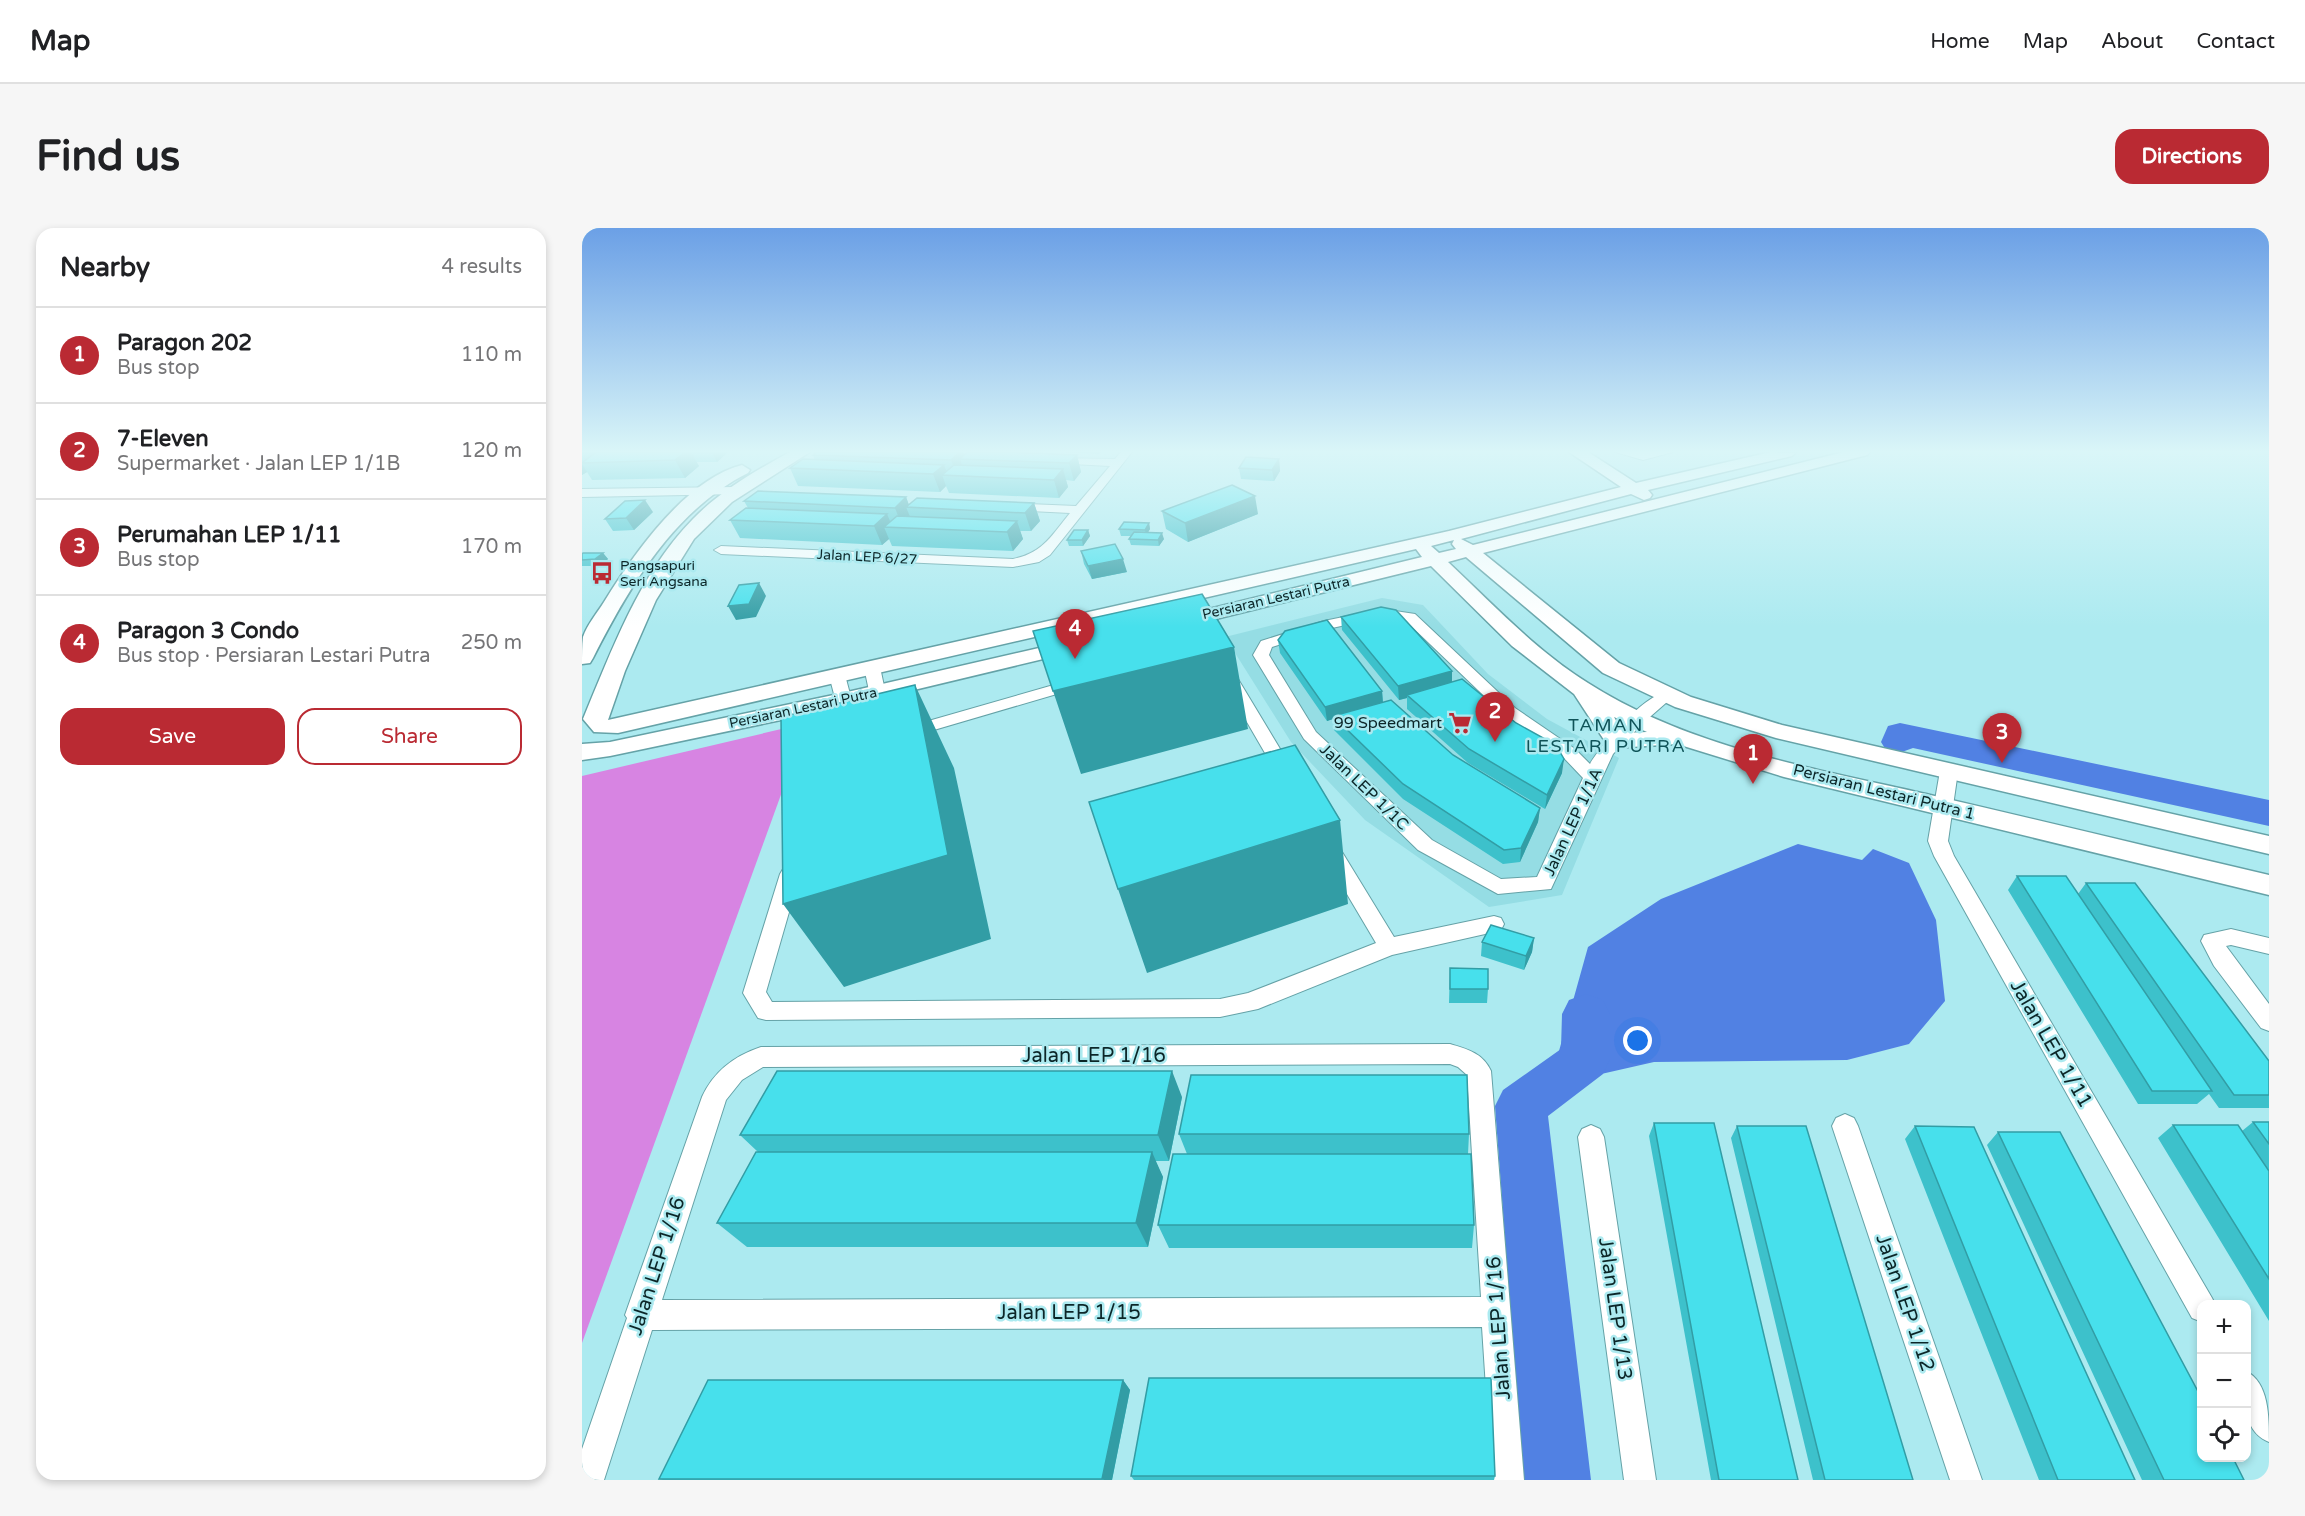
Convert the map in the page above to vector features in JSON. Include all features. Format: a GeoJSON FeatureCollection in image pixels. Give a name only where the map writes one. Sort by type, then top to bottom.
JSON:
{"type":"FeatureCollection","features":[{"type":"Feature","properties":{"kind":"street"},"geometry":{"type":"LineString","coordinates":[[582,658],[620,590],[666,530],[686,510]]}},
{"type":"Feature","properties":{"kind":"street"},"geometry":{"type":"LineString","coordinates":[[582,740],[602,727],[596,719],[606,691],[655,584],[688,536],[715,510]]}},
{"type":"Feature","properties":{"kind":"street","name":"Jalan LEP 6/27"},"geometry":{"type":"LineString","coordinates":[[721,550],[1013,564],[1034,559],[1045,552],[1080,510]]}},
{"type":"Feature","properties":{"kind":"street","name":"Persiaran Lestari Putra"},"geometry":{"type":"LineString","coordinates":[[602,727],[618,726],[1451,536],[1550,510]]}},
{"type":"Feature","properties":{"kind":"street","name":"Persiaran Lestari Putra"},"geometry":{"type":"LineString","coordinates":[[1163,625],[1636,510]]}},
{"type":"Feature","properties":{"kind":"street","name":"Persiaran Lestari Putra 1"},"geometry":{"type":"LineString","coordinates":[[1451,536],[1611,668],[1683,702],[1776,732],[2269,845]]}},
{"type":"Feature","properties":{"kind":"street"},"geometry":{"type":"LineString","coordinates":[[1502,578],[1494,564],[1496,557],[1501,551],[1527,538]]}},
{"type":"Feature","properties":{"kind":"street","name":"Persiaran Lestari Putra 1"},"geometry":{"type":"LineString","coordinates":[[1418,543],[1525,646],[1581,689],[1637,719],[1685,738],[1796,771],[2269,885]]}},
{"type":"Feature","properties":{"kind":"street"},"geometry":{"type":"LineString","coordinates":[[1361,578],[1418,575],[1465,588]]}},
{"type":"Feature","properties":{"kind":"street","name":"Jalan LEP 1/1C"},"geometry":{"type":"LineString","coordinates":[[1498,887],[1425,846],[1310,735],[1261,655],[1266,644],[1329,624],[1382,613],[1410,617],[1509,711],[1557,744]]}},
{"type":"Feature","properties":{"kind":"street"},"geometry":{"type":"LineString","coordinates":[[885,717],[925,681],[1093,642]]}},
{"type":"Feature","properties":{"kind":"street"},"geometry":{"type":"LineString","coordinates":[[1218,659],[1291,783]]}},
{"type":"Feature","properties":{"kind":"street"},"geometry":{"type":"LineString","coordinates":[[872,667],[885,717]]}},
{"type":"Feature","properties":{"kind":"street"},"geometry":{"type":"LineString","coordinates":[[837,675],[848,719]]}},
{"type":"Feature","properties":{"kind":"street"},"geometry":{"type":"LineString","coordinates":[[885,717],[1090,680]]}},
{"type":"Feature","properties":{"kind":"street"},"geometry":{"type":"LineString","coordinates":[[1581,689],[1600,713],[1611,746]]}},
{"type":"Feature","properties":{"kind":"street"},"geometry":{"type":"LineString","coordinates":[[606,691],[614,706],[622,710],[662,715]]}},
{"type":"Feature","properties":{"kind":"street","name":"Jalan LEP 1/1A"},"geometry":{"type":"LineString","coordinates":[[1498,887],[1544,884],[1592,777],[1611,746],[1637,719],[1667,695]]}},
{"type":"Feature","properties":{"kind":"street","name":"Persiaran Lestari Putra"},"geometry":{"type":"LineString","coordinates":[[582,752],[610,749],[787,712],[848,719],[885,717]]}},
{"type":"Feature","properties":{"kind":"street"},"geometry":{"type":"LineString","coordinates":[[1557,744],[1575,750],[1685,738]]}},
{"type":"Feature","properties":{"kind":"street"},"geometry":{"type":"LineString","coordinates":[[1557,744],[1592,777]]}},
{"type":"Feature","properties":{"kind":"street","name":"Jalan LEP 1/11"},"geometry":{"type":"LineString","coordinates":[[1949,771],[1938,841],[1944,856],[2197,1300]]}},
{"type":"Feature","properties":{"kind":"street"},"geometry":{"type":"LineString","coordinates":[[1322,834],[1389,947]]}},
{"type":"Feature","properties":{"kind":"street"},"geometry":{"type":"LineString","coordinates":[[795,857],[754,993],[766,1011],[1220,1008],[1250,1002],[1389,947],[1494,924]]}},
{"type":"Feature","properties":{"kind":"street"},"geometry":{"type":"LineString","coordinates":[[2269,946],[2231,937],[2212,941],[2222,960],[2269,1021]]}},
{"type":"Feature","properties":{"kind":"street","name":"Jalan LEP 1/16"},"geometry":{"type":"LineString","coordinates":[[588,1480],[640,1316],[714,1097],[721,1082],[742,1066],[762,1057],[1450,1054],[1466,1059],[1479,1071],[1498,1312],[1508,1480]]}},
{"type":"Feature","properties":{"kind":"street","name":"Jalan LEP 1/12"},"geometry":{"type":"LineString","coordinates":[[1845,1125],[1966,1480]]}},
{"type":"Feature","properties":{"kind":"street","name":"Jalan LEP 1/13"},"geometry":{"type":"LineString","coordinates":[[1591,1137],[1640,1480]]}},
{"type":"Feature","properties":{"kind":"street","name":"Jalan LEP 1/15"},"geometry":{"type":"LineString","coordinates":[[640,1316],[1498,1312]]}},
{"type":"Feature","properties":{"kind":"street"},"geometry":{"type":"LineString","coordinates":[[2251,1393],[2269,1426]]}},
{"type":"Feature","properties":{"kind":"shaded area"},"geometry":{"type":"Polygon","coordinates":[[[1382,598],[1423,605],[1488,674],[1547,719],[1619,758],[1562,895],[1489,907],[1365,820],[1291,742],[1225,637],[1382,598]]]}},
{"type":"Feature","properties":{"kind":"shaded area"},"geometry":{"type":"Polygon","coordinates":[[[807,723],[582,1343],[582,776],[807,723]]]}},
{"type":"Feature","properties":{"kind":"water"},"geometry":{"type":"Polygon","coordinates":[[[1798,844],[1862,860],[1873,849],[1909,863],[1936,920],[1945,1001],[1909,1044],[1847,1060],[1654,1062],[1588,1077],[1559,1051],[1588,947],[1661,899],[1798,844]]]}},
{"type":"Feature","properties":{"kind":"building"},"geometry":{"type":"Polygon","coordinates":[[[615,510],[634,510],[626,518],[605,519],[615,510]]]}},
{"type":"Feature","properties":{"kind":"building"},"geometry":{"type":"Polygon","coordinates":[[[743,510],[887,514],[874,526],[730,520],[743,510]]]}},
{"type":"Feature","properties":{"kind":"building"},"geometry":{"type":"Polygon","coordinates":[[[974,510],[1027,510],[1025,513],[974,510]]]}},
{"type":"Feature","properties":{"kind":"building"},"geometry":{"type":"Polygon","coordinates":[[[1164,510],[1218,510],[1185,523],[1164,510]]]}},
{"type":"Feature","properties":{"kind":"building"},"geometry":{"type":"Polygon","coordinates":[[[897,516],[1017,521],[1007,532],[884,527],[897,516]]]}},
{"type":"Feature","properties":{"kind":"building"},"geometry":{"type":"Polygon","coordinates":[[[1124,522],[1149,523],[1145,530],[1119,529],[1124,522]]]}},
{"type":"Feature","properties":{"kind":"building"},"geometry":{"type":"Polygon","coordinates":[[[1074,530],[1088,530],[1082,540],[1067,540],[1074,530]]]}},
{"type":"Feature","properties":{"kind":"building"},"geometry":{"type":"Polygon","coordinates":[[[1134,532],[1162,533],[1158,540],[1129,539],[1134,532]]]}},
{"type":"Feature","properties":{"kind":"building"},"geometry":{"type":"Polygon","coordinates":[[[1115,544],[1123,559],[1088,566],[1081,551],[1115,544]]]}},
{"type":"Feature","properties":{"kind":"building"},"geometry":{"type":"Polygon","coordinates":[[[583,553],[603,553],[595,559],[582,560],[583,553]]]}},
{"type":"Feature","properties":{"kind":"building"},"geometry":{"type":"Polygon","coordinates":[[[759,583],[749,604],[728,606],[739,585],[759,583]]]}},
{"type":"Feature","properties":{"kind":"building"},"geometry":{"type":"Polygon","coordinates":[[[1202,594],[1234,647],[1053,691],[1033,631],[1202,594]]]}},
{"type":"Feature","properties":{"kind":"building"},"geometry":{"type":"Polygon","coordinates":[[[1381,607],[1396,610],[1452,671],[1398,686],[1341,617],[1381,607]]]}},
{"type":"Feature","properties":{"kind":"building"},"geometry":{"type":"Polygon","coordinates":[[[1327,620],[1382,691],[1325,707],[1278,640],[1285,631],[1327,620]]]}},
{"type":"Feature","properties":{"kind":"building"},"geometry":{"type":"Polygon","coordinates":[[[1462,679],[1516,723],[1556,745],[1564,759],[1547,795],[1469,749],[1407,695],[1462,679]]]}},
{"type":"Feature","properties":{"kind":"building"},"geometry":{"type":"Polygon","coordinates":[[[915,685],[948,855],[783,904],[781,717],[915,685]]]}},
{"type":"Feature","properties":{"kind":"building"},"geometry":{"type":"Polygon","coordinates":[[[1391,700],[1453,755],[1540,808],[1521,848],[1504,850],[1403,784],[1333,716],[1391,700]]]}},
{"type":"Feature","properties":{"kind":"building"},"geometry":{"type":"Polygon","coordinates":[[[1295,745],[1340,820],[1118,889],[1089,802],[1295,745]]]}},
{"type":"Feature","properties":{"kind":"building"},"geometry":{"type":"Polygon","coordinates":[[[2017,876],[2066,876],[2212,1091],[2152,1091],[2017,876]]]}},
{"type":"Feature","properties":{"kind":"building"},"geometry":{"type":"Polygon","coordinates":[[[2086,883],[2135,883],[2269,1061],[2269,1095],[2234,1095],[2086,883]]]}},
{"type":"Feature","properties":{"kind":"building"},"geometry":{"type":"Polygon","coordinates":[[[1491,925],[1534,938],[1526,956],[1482,942],[1491,925]]]}},
{"type":"Feature","properties":{"kind":"building"},"geometry":{"type":"Polygon","coordinates":[[[1450,968],[1488,969],[1488,989],[1450,989],[1450,968]]]}},
{"type":"Feature","properties":{"kind":"building"},"geometry":{"type":"Polygon","coordinates":[[[777,1071],[1172,1071],[1158,1135],[740,1135],[777,1071]]]}},
{"type":"Feature","properties":{"kind":"building"},"geometry":{"type":"Polygon","coordinates":[[[1191,1075],[1467,1075],[1469,1134],[1179,1134],[1191,1075]]]}},
{"type":"Feature","properties":{"kind":"building"},"geometry":{"type":"Polygon","coordinates":[[[2253,1122],[2269,1122],[2269,1144],[2253,1122]]]}},
{"type":"Feature","properties":{"kind":"building"},"geometry":{"type":"Polygon","coordinates":[[[1654,1123],[1714,1123],[1798,1480],[1719,1480],[1654,1123]]]}},
{"type":"Feature","properties":{"kind":"building"},"geometry":{"type":"Polygon","coordinates":[[[2173,1125],[2238,1125],[2269,1171],[2269,1279],[2173,1125]]]}},
{"type":"Feature","properties":{"kind":"building"},"geometry":{"type":"Polygon","coordinates":[[[1737,1126],[1806,1126],[1913,1480],[1825,1480],[1737,1126]]]}},
{"type":"Feature","properties":{"kind":"building"},"geometry":{"type":"Polygon","coordinates":[[[1915,1126],[1974,1127],[2135,1480],[2058,1480],[1915,1126]]]}},
{"type":"Feature","properties":{"kind":"building"},"geometry":{"type":"Polygon","coordinates":[[[1998,1132],[2060,1132],[2197,1390],[2197,1462],[2235,1462],[2244,1480],[2164,1480],[1998,1132]]]}},
{"type":"Feature","properties":{"kind":"building"},"geometry":{"type":"Polygon","coordinates":[[[756,1152],[1152,1152],[1136,1223],[717,1223],[756,1152]]]}},
{"type":"Feature","properties":{"kind":"building"},"geometry":{"type":"Polygon","coordinates":[[[1173,1154],[1471,1154],[1474,1225],[1158,1225],[1173,1154]]]}},
{"type":"Feature","properties":{"kind":"building"},"geometry":{"type":"Polygon","coordinates":[[[1149,1378],[1491,1378],[1495,1476],[1131,1476],[1149,1378]]]}},
{"type":"Feature","properties":{"kind":"building"},"geometry":{"type":"Polygon","coordinates":[[[708,1380],[1123,1380],[1102,1479],[659,1479],[708,1380]]]}},
{"type":"Feature","properties":{"kind":"waterway"},"geometry":{"type":"LineString","coordinates":[[1899,742],[1900,734],[2269,813]]}},
{"type":"Feature","properties":{"kind":"waterway"},"geometry":{"type":"LineString","coordinates":[[1557,1480],[1521,1106],[1585,1059],[1586,1014]]}},
{"type":"Feature","properties":{"kind":"place","name":"Pangsapuri Seri Angsana"},"geometry":{"type":"Point","coordinates":[602,573]}},
{"type":"Feature","properties":{"kind":"place","name":"Paragon 3 Condo"},"geometry":{"type":"Point","coordinates":[1075,659]}},
{"type":"Feature","properties":{"kind":"place","name":"99 Speedmart"},"geometry":{"type":"Point","coordinates":[1460,723]}},
{"type":"Feature","properties":{"kind":"place","name":"7-Eleven"},"geometry":{"type":"Point","coordinates":[1495,742]}},
{"type":"Feature","properties":{"kind":"place","name":"Perumahan LEP 1/11"},"geometry":{"type":"Point","coordinates":[2002,763]}},
{"type":"Feature","properties":{"kind":"place","name":"Paragon 202"},"geometry":{"type":"Point","coordinates":[1753,784]}},
{"type":"Feature","properties":{"kind":"district","name":"TAMAN LESTARI PUTRA"},"geometry":{"type":"Point","coordinates":[1606,735]}}]}
